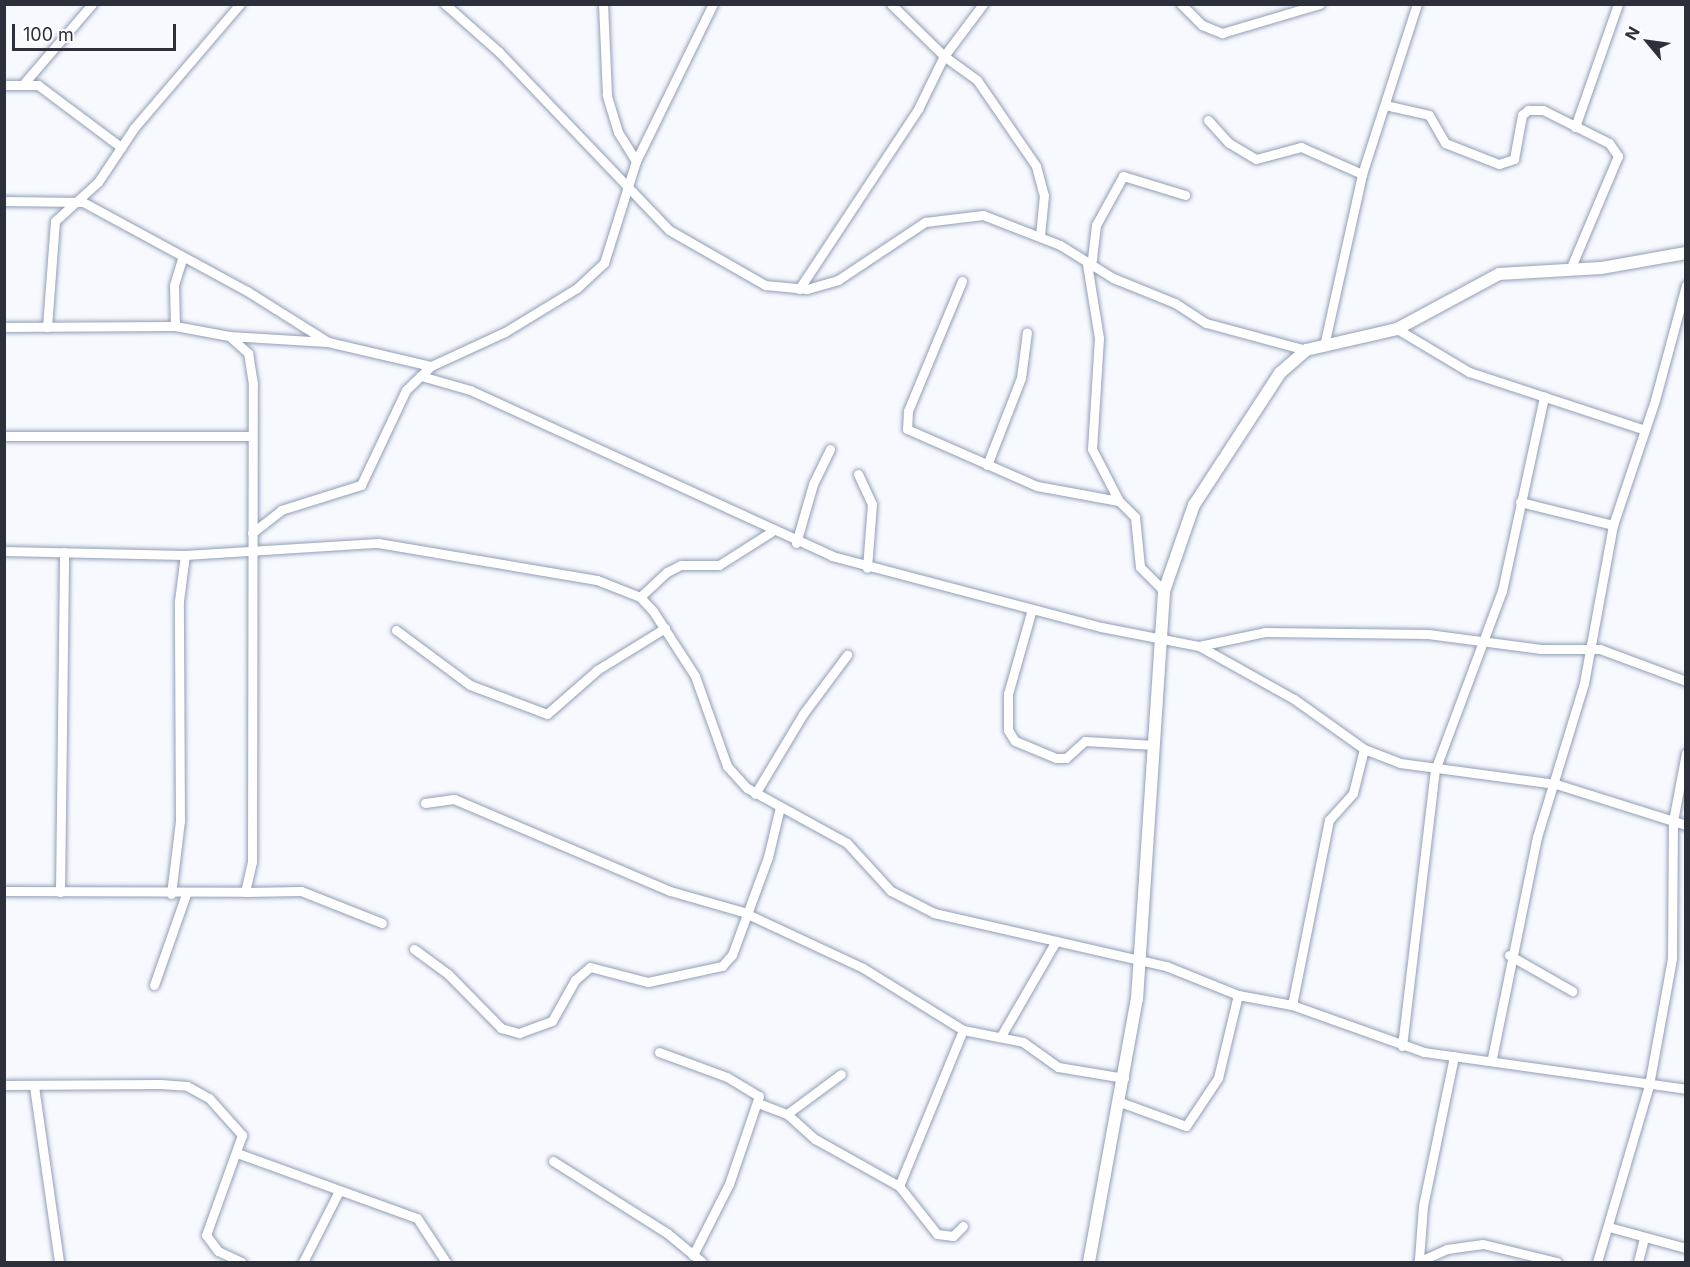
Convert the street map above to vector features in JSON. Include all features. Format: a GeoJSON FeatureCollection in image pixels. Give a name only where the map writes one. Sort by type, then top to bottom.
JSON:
{"type":"FeatureCollection","features":[{"type":"Feature","properties":{"kind":"street"},"geometry":{"type":"LineString","coordinates":[[24,82],[92,4]]}},
{"type":"Feature","properties":{"kind":"street"},"geometry":{"type":"LineString","coordinates":[[55,221],[75,200],[98,182],[122,147],[240,4]]}},
{"type":"Feature","properties":{"kind":"street"},"geometry":{"type":"LineString","coordinates":[[445,4],[550,103],[629,191],[669,230],[701,251],[765,285],[799,289],[857,271],[904,235],[946,216],[983,215],[1040,236],[1089,266],[1175,303],[1206,323],[1306,350],[1397,329],[1499,274],[1686,253]]}},
{"type":"Feature","properties":{"kind":"street"},"geometry":{"type":"LineString","coordinates":[[603,4],[607,95],[618,132],[636,160]]}},
{"type":"Feature","properties":{"kind":"street"},"geometry":{"type":"LineString","coordinates":[[252,533],[281,510],[368,479],[394,412],[431,366],[506,332],[594,274],[611,251],[636,160],[713,4]]}},
{"type":"Feature","properties":{"kind":"street"},"geometry":{"type":"LineString","coordinates":[[891,4],[944,56],[977,80],[1036,166],[1044,195],[1040,236]]}},
{"type":"Feature","properties":{"kind":"street"},"geometry":{"type":"LineString","coordinates":[[799,289],[918,109],[944,56],[983,4]]}},
{"type":"Feature","properties":{"kind":"street"},"geometry":{"type":"LineString","coordinates":[[1181,4],[1202,25],[1222,33],[1320,4]]}},
{"type":"Feature","properties":{"kind":"street"},"geometry":{"type":"LineString","coordinates":[[1324,346],[1362,174],[1417,4]]}},
{"type":"Feature","properties":{"kind":"street"},"geometry":{"type":"LineString","coordinates":[[1575,127],[1618,4]]}},
{"type":"Feature","properties":{"kind":"street"},"geometry":{"type":"LineString","coordinates":[[4,85],[24,82],[65,101],[122,147]]}},
{"type":"Feature","properties":{"kind":"street"},"geometry":{"type":"LineString","coordinates":[[1385,105],[1429,115],[1445,143],[1499,164],[1514,159],[1517,132],[1528,110],[1543,110],[1609,143],[1618,156],[1571,267]]}},
{"type":"Feature","properties":{"kind":"street"},"geometry":{"type":"LineString","coordinates":[[1208,120],[1229,143],[1257,159],[1302,147],[1362,174]]}},
{"type":"Feature","properties":{"kind":"street"},"geometry":{"type":"LineString","coordinates":[[1164,591],[1140,567],[1135,517],[1119,501],[1091,441],[1099,351],[1089,266],[1096,225],[1124,176],[1185,195]]}},
{"type":"Feature","properties":{"kind":"street"},"geometry":{"type":"LineString","coordinates":[[4,201],[49,203],[75,200],[182,259],[257,296],[328,342]]}},
{"type":"Feature","properties":{"kind":"street"},"geometry":{"type":"LineString","coordinates":[[47,327],[55,221],[49,203]]}},
{"type":"Feature","properties":{"kind":"street"},"geometry":{"type":"LineString","coordinates":[[175,326],[174,285],[182,259]]}},
{"type":"Feature","properties":{"kind":"street"},"geometry":{"type":"LineString","coordinates":[[963,281],[905,426],[987,465],[1050,491],[1119,501]]}},
{"type":"Feature","properties":{"kind":"street"},"geometry":{"type":"LineString","coordinates":[[1492,1058],[1509,955],[1556,784],[1588,648],[1613,525],[1645,430],[1686,285]]}},
{"type":"Feature","properties":{"kind":"street"},"geometry":{"type":"LineString","coordinates":[[4,327],[175,326],[229,336],[328,342],[431,366]]}},
{"type":"Feature","properties":{"kind":"street"},"geometry":{"type":"LineString","coordinates":[[1397,329],[1469,372],[1645,430]]}},
{"type":"Feature","properties":{"kind":"street"},"geometry":{"type":"LineString","coordinates":[[987,465],[1021,378],[1027,332]]}},
{"type":"Feature","properties":{"kind":"street"},"geometry":{"type":"LineString","coordinates":[[229,336],[248,353],[252,366],[252,862],[245,892]]}},
{"type":"Feature","properties":{"kind":"street"},"geometry":{"type":"LineString","coordinates":[[1089,1263],[1124,1078],[1137,960],[1164,591],[1194,505],[1280,373],[1306,350]]}},
{"type":"Feature","properties":{"kind":"street"},"geometry":{"type":"LineString","coordinates":[[421,376],[470,390],[771,532],[867,568],[1032,609],[1199,646],[1294,699],[1364,749],[1435,770],[1556,784],[1686,825]]}},
{"type":"Feature","properties":{"kind":"street"},"geometry":{"type":"LineString","coordinates":[[1402,1046],[1435,770],[1502,591],[1544,396]]}},
{"type":"Feature","properties":{"kind":"street"},"geometry":{"type":"LineString","coordinates":[[4,436],[252,436]]}},
{"type":"Feature","properties":{"kind":"street"},"geometry":{"type":"LineString","coordinates":[[796,543],[813,484],[830,449]]}},
{"type":"Feature","properties":{"kind":"street"},"geometry":{"type":"LineString","coordinates":[[858,474],[872,504],[867,568]]}},
{"type":"Feature","properties":{"kind":"street"},"geometry":{"type":"LineString","coordinates":[[1520,502],[1613,525]]}},
{"type":"Feature","properties":{"kind":"street"},"geometry":{"type":"LineString","coordinates":[[640,597],[667,572],[681,566],[719,565],[771,532]]}},
{"type":"Feature","properties":{"kind":"street"},"geometry":{"type":"LineString","coordinates":[[4,551],[185,555],[252,549],[406,545],[597,580],[640,597],[665,628],[694,676],[727,766],[755,794],[847,843],[891,891],[934,913],[1137,960],[1238,995],[1292,1005],[1402,1046],[1454,1056],[1492,1058],[1649,1085],[1686,1089]]}},
{"type":"Feature","properties":{"kind":"street"},"geometry":{"type":"LineString","coordinates":[[60,892],[64,552]]}},
{"type":"Feature","properties":{"kind":"street"},"geometry":{"type":"LineString","coordinates":[[171,894],[180,821],[179,601],[185,555]]}},
{"type":"Feature","properties":{"kind":"street"},"geometry":{"type":"LineString","coordinates":[[1032,609],[1008,694],[1008,730],[1015,741],[1056,758],[1066,758],[1085,741],[1154,745]]}},
{"type":"Feature","properties":{"kind":"street"},"geometry":{"type":"LineString","coordinates":[[396,630],[470,685],[547,714],[597,670],[665,628]]}},
{"type":"Feature","properties":{"kind":"street"},"geometry":{"type":"LineString","coordinates":[[1199,646],[1265,632],[1484,639],[1541,649],[1588,648],[1686,681]]}},
{"type":"Feature","properties":{"kind":"street"},"geometry":{"type":"LineString","coordinates":[[755,794],[803,714],[847,655]]}},
{"type":"Feature","properties":{"kind":"street"},"geometry":{"type":"LineString","coordinates":[[1292,1005],[1329,820],[1353,793],[1364,749]]}},
{"type":"Feature","properties":{"kind":"street"},"geometry":{"type":"LineString","coordinates":[[1597,1263],[1649,1085],[1672,958],[1672,821],[1686,753]]}},
{"type":"Feature","properties":{"kind":"street"},"geometry":{"type":"LineString","coordinates":[[425,802],[454,798],[670,891],[743,912],[863,968],[963,1030],[1023,1042],[1058,1067],[1124,1078]]}},
{"type":"Feature","properties":{"kind":"street"},"geometry":{"type":"LineString","coordinates":[[414,950],[448,974],[501,1028],[519,1033],[552,1021],[575,980],[590,968],[648,982],[726,964],[743,912],[768,857],[780,807]]}},
{"type":"Feature","properties":{"kind":"street"},"geometry":{"type":"LineString","coordinates":[[4,891],[186,894],[301,891],[382,923]]}},
{"type":"Feature","properties":{"kind":"street"},"geometry":{"type":"LineString","coordinates":[[154,985],[186,894]]}},
{"type":"Feature","properties":{"kind":"street"},"geometry":{"type":"LineString","coordinates":[[1000,1036],[1056,941]]}},
{"type":"Feature","properties":{"kind":"street"},"geometry":{"type":"LineString","coordinates":[[1509,955],[1572,990]]}},
{"type":"Feature","properties":{"kind":"street"},"geometry":{"type":"LineString","coordinates":[[1120,1102],[1186,1126],[1218,1078],[1238,995]]}},
{"type":"Feature","properties":{"kind":"street"},"geometry":{"type":"LineString","coordinates":[[899,1186],[963,1030]]}},
{"type":"Feature","properties":{"kind":"street"},"geometry":{"type":"LineString","coordinates":[[659,1052],[751,1089],[758,1103],[787,1113],[815,1139],[899,1186],[937,1234],[952,1236],[963,1226]]}},
{"type":"Feature","properties":{"kind":"street"},"geometry":{"type":"LineString","coordinates":[[1454,1056],[1423,1206],[1418,1261],[1483,1244],[1557,1263]]}},
{"type":"Feature","properties":{"kind":"street"},"geometry":{"type":"LineString","coordinates":[[787,1113],[841,1074]]}},
{"type":"Feature","properties":{"kind":"street"},"geometry":{"type":"LineString","coordinates":[[4,1085],[187,1086],[240,1128],[237,1153],[206,1235],[231,1261],[242,1263]]}},
{"type":"Feature","properties":{"kind":"street"},"geometry":{"type":"LineString","coordinates":[[34,1086],[59,1263]]}},
{"type":"Feature","properties":{"kind":"street"},"geometry":{"type":"LineString","coordinates":[[693,1255],[724,1194],[758,1103]]}},
{"type":"Feature","properties":{"kind":"street"},"geometry":{"type":"LineString","coordinates":[[237,1153],[338,1193],[417,1218],[446,1263]]}},
{"type":"Feature","properties":{"kind":"street"},"geometry":{"type":"LineString","coordinates":[[553,1161],[702,1263]]}},
{"type":"Feature","properties":{"kind":"street"},"geometry":{"type":"LineString","coordinates":[[303,1263],[338,1193]]}},
{"type":"Feature","properties":{"kind":"street"},"geometry":{"type":"LineString","coordinates":[[1609,1227],[1686,1248]]}},
{"type":"Feature","properties":{"kind":"street"},"geometry":{"type":"LineString","coordinates":[[1638,1263],[1644,1238]]}}]}
